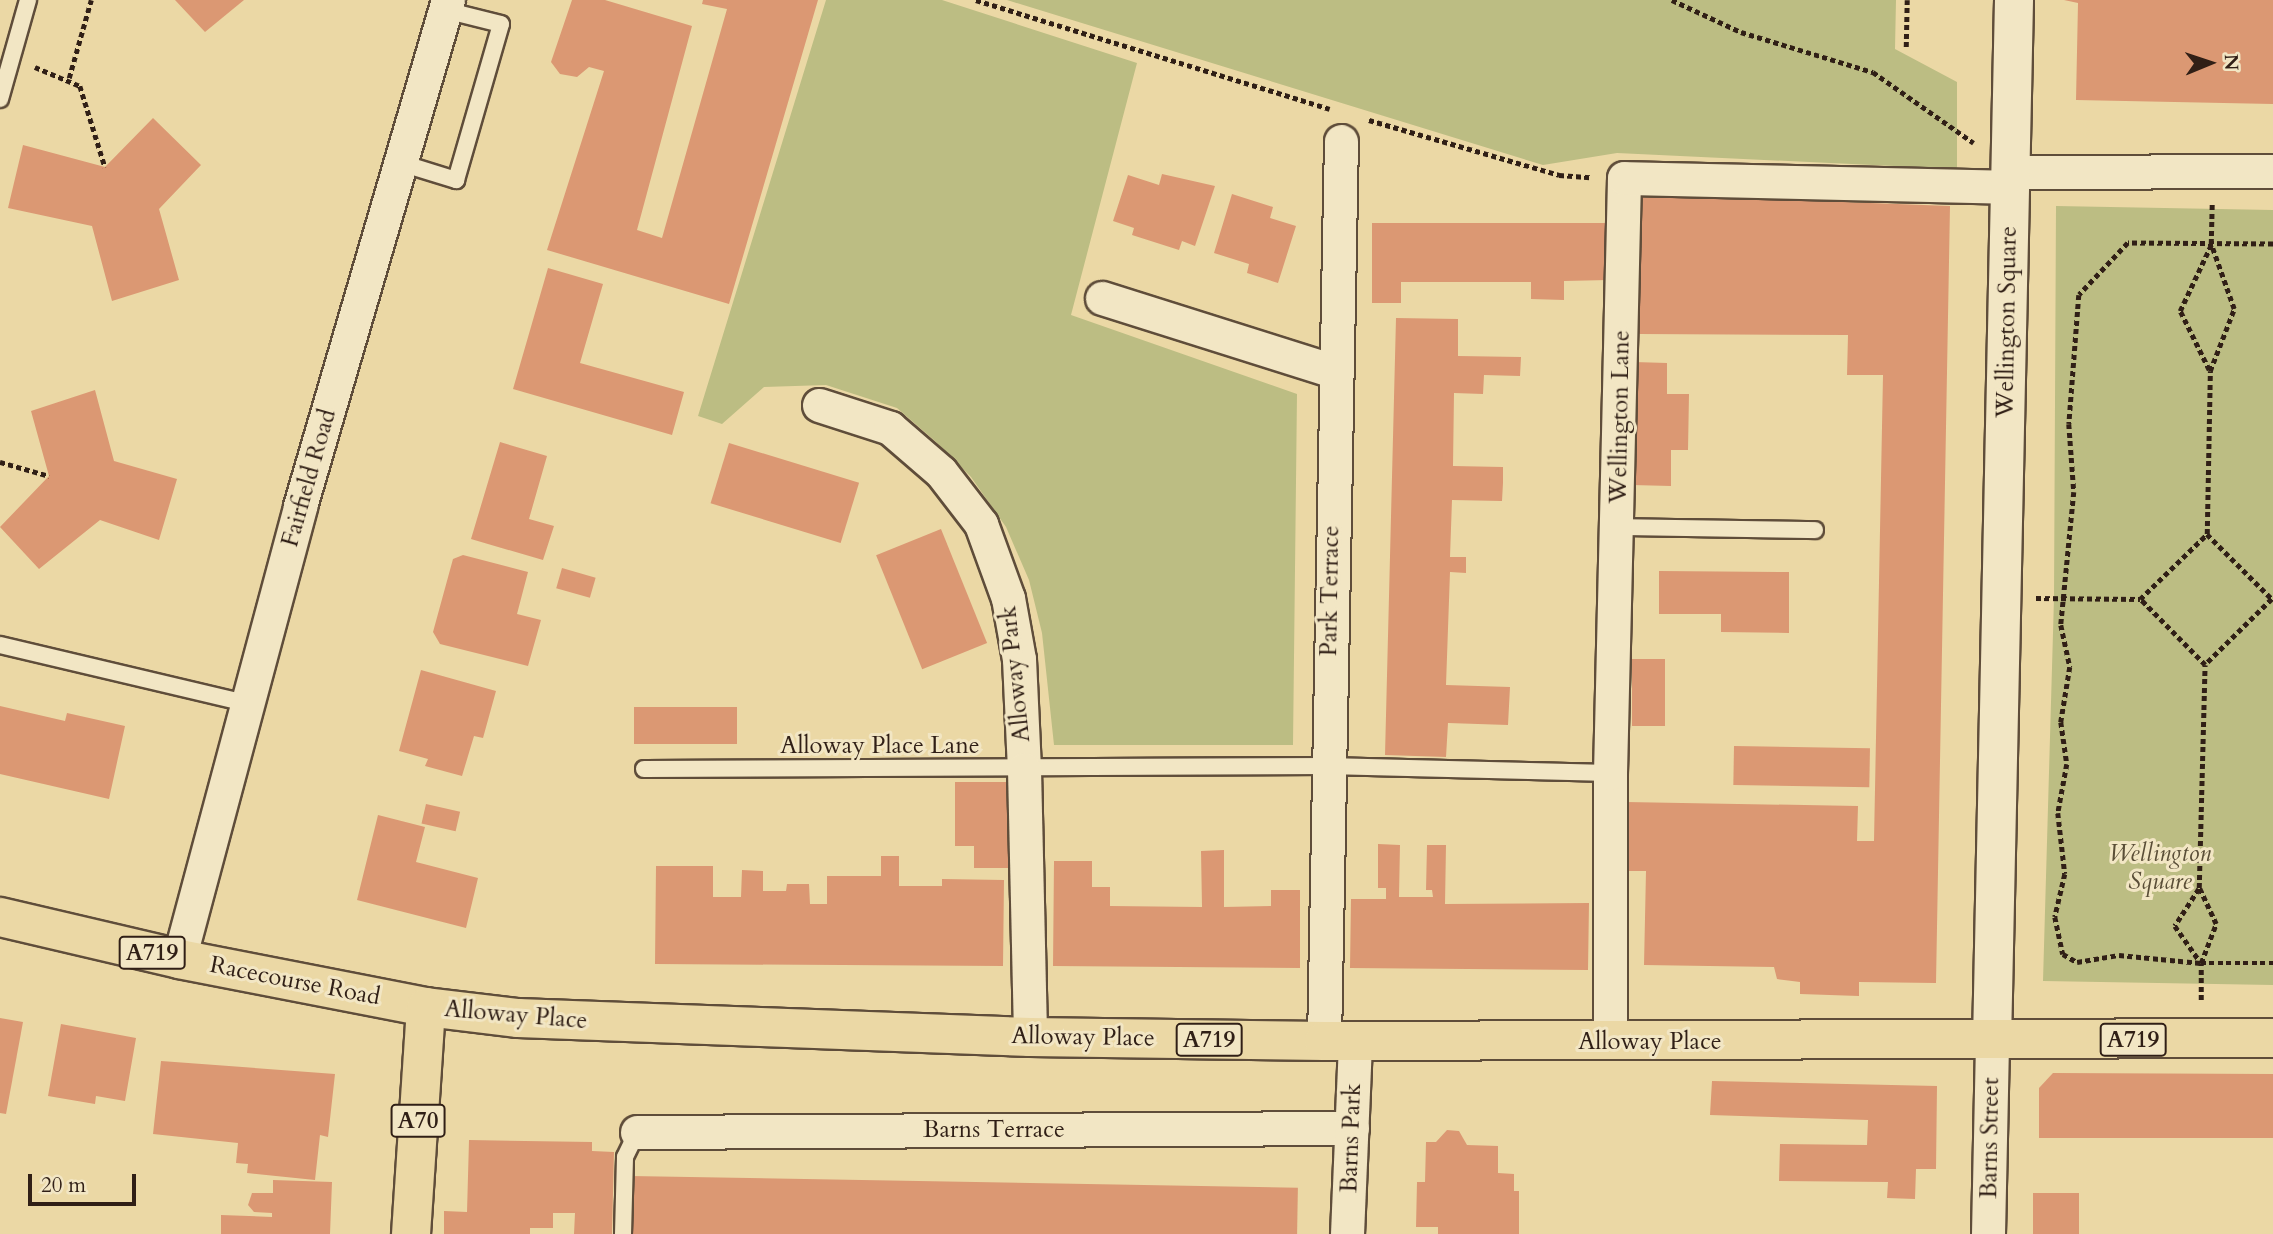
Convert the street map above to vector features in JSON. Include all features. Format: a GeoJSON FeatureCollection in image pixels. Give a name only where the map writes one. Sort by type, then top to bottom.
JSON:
{"type":"FeatureCollection","features":[{"type":"Feature","properties":{"kind":"main road","name":"Racecourse Road"},"geometry":{"type":"LineString","coordinates":[[0,917],[178,959],[426,1007]]}},
{"type":"Feature","properties":{"kind":"main road","name":"Alloway Place"},"geometry":{"type":"LineString","coordinates":[[426,1007],[518,1018],[1030,1037],[1339,1041],[1992,1042]]}},
{"type":"Feature","properties":{"kind":"main road","name":"A70"},"geometry":{"type":"LineString","coordinates":[[411,1234],[426,1007]]}},
{"type":"Feature","properties":{"kind":"main road","name":"A719"},"geometry":{"type":"LineString","coordinates":[[1992,1042],[2273,1038]]}},
{"type":"Feature","properties":{"kind":"street","name":"Wellington Square"},"geometry":{"type":"LineString","coordinates":[[1992,1042],[2014,0]]}},
{"type":"Feature","properties":{"kind":"street","name":"Fairfield Road"},"geometry":{"type":"LineString","coordinates":[[178,959],[246,703],[447,5]]}},
{"type":"Feature","properties":{"kind":"street","name":"Park Terrace"},"geometry":{"type":"LineString","coordinates":[[1339,1041],[1327,766],[1333,371],[1348,124]]}},
{"type":"Feature","properties":{"kind":"street"},"geometry":{"type":"LineString","coordinates":[[1624,178],[2010,180],[2273,171]]}},
{"type":"Feature","properties":{"kind":"street","name":"Wellington Lane"},"geometry":{"type":"LineString","coordinates":[[1610,1042],[1610,773],[1618,527],[1624,178]]}},
{"type":"Feature","properties":{"kind":"street"},"geometry":{"type":"LineString","coordinates":[[1102,298],[1333,371]]}},
{"type":"Feature","properties":{"kind":"street","name":"Alloway Park"},"geometry":{"type":"LineString","coordinates":[[819,405],[890,428],[940,472],[981,524],[1008,598],[1019,659],[1030,1037]]}},
{"type":"Feature","properties":{"kind":"street","name":"Barns Park"},"geometry":{"type":"LineString","coordinates":[[1339,1041],[1352,1128],[1342,1230]]}},
{"type":"Feature","properties":{"kind":"street","name":"Barns Street"},"geometry":{"type":"LineString","coordinates":[[1988,1234],[1992,1042]]}},
{"type":"Feature","properties":{"kind":"street","name":"Barns Terrace"},"geometry":{"type":"LineString","coordinates":[[637,1132],[1352,1128]]}},
{"type":"Feature","properties":{"kind":"lane"},"geometry":{"type":"LineString","coordinates":[[0,99],[28,0]]}},
{"type":"Feature","properties":{"kind":"lane"},"geometry":{"type":"LineString","coordinates":[[401,163],[456,180],[500,24],[447,5]]}},
{"type":"Feature","properties":{"kind":"lane"},"geometry":{"type":"LineString","coordinates":[[1618,527],[1815,530]]}},
{"type":"Feature","properties":{"kind":"lane"},"geometry":{"type":"LineString","coordinates":[[0,645],[246,703]]}},
{"type":"Feature","properties":{"kind":"lane","name":"Alloway Place Lane"},"geometry":{"type":"LineString","coordinates":[[644,769],[1327,766],[1610,773]]}},
{"type":"Feature","properties":{"kind":"lane"},"geometry":{"type":"LineString","coordinates":[[624,1234],[625,1157],[637,1132]]}},
{"type":"Feature","properties":{"kind":"path"},"geometry":{"type":"LineString","coordinates":[[69,78],[91,0]]}},
{"type":"Feature","properties":{"kind":"path"},"geometry":{"type":"LineString","coordinates":[[976,0],[1348,124],[1559,175],[1624,178]]}},
{"type":"Feature","properties":{"kind":"path"},"geometry":{"type":"LineString","coordinates":[[1672,0],[1741,32],[1873,72],[1935,113],[2010,180]]}},
{"type":"Feature","properties":{"kind":"path"},"geometry":{"type":"LineString","coordinates":[[1906,47],[1907,0]]}},
{"type":"Feature","properties":{"kind":"path"},"geometry":{"type":"LineString","coordinates":[[11,59],[69,78],[87,100],[105,167]]}},
{"type":"Feature","properties":{"kind":"path"},"geometry":{"type":"LineString","coordinates":[[2140,599],[2207,534],[2210,371],[2234,309],[2211,244],[2212,171]]}},
{"type":"Feature","properties":{"kind":"path"},"geometry":{"type":"LineString","coordinates":[[2273,244],[2128,243],[2079,295],[2070,424],[2074,492],[2062,625],[2070,667],[2061,722],[2067,764],[2058,813],[2065,874],[2055,917],[2063,954],[2077,962],[2119,955],[2201,963],[2273,963]]}},
{"type":"Feature","properties":{"kind":"path"},"geometry":{"type":"LineString","coordinates":[[2210,371],[2180,311],[2211,244]]}},
{"type":"Feature","properties":{"kind":"path"},"geometry":{"type":"LineString","coordinates":[[0,463],[49,476]]}},
{"type":"Feature","properties":{"kind":"path"},"geometry":{"type":"LineString","coordinates":[[2200,1039],[2201,963],[2216,925],[2199,888],[2205,665],[2272,599],[2207,534]]}},
{"type":"Feature","properties":{"kind":"path"},"geometry":{"type":"LineString","coordinates":[[2002,598],[2140,599],[2205,665]]}},
{"type":"Feature","properties":{"kind":"path"},"geometry":{"type":"LineString","coordinates":[[2199,888],[2175,926],[2201,963]]}},
{"type":"Feature","properties":{"kind":"green space"},"geometry":{"type":"Polygon","coordinates":[[[826,0],[942,0],[1137,63],[1071,315],[1297,394],[1293,745],[1054,745],[1042,633],[1029,580],[1006,527],[971,477],[935,441],[897,408],[826,385],[764,387],[722,424],[698,416],[826,0]]]}},
{"type":"Feature","properties":{"kind":"green space"},"geometry":{"type":"Polygon","coordinates":[[[1007,0],[1896,0],[1895,49],[1957,82],[1957,169],[1617,153],[1543,165],[1007,0]]]}},
{"type":"Feature","properties":{"kind":"green space","name":"Wellington Square"},"geometry":{"type":"Polygon","coordinates":[[[2056,206],[2273,210],[2273,985],[2043,981],[2054,598],[2056,206]]]}},
{"type":"Feature","properties":{"kind":"building"},"geometry":{"type":"Polygon","coordinates":[[[175,0],[244,0],[205,32],[175,0]]]}},
{"type":"Feature","properties":{"kind":"building"},"geometry":{"type":"Polygon","coordinates":[[[572,0],[605,0],[692,26],[637,230],[662,238],[727,9],[702,4],[703,0],[818,0],[729,304],[547,250],[604,71],[589,67],[577,77],[560,74],[551,62],[572,0]]]}},
{"type":"Feature","properties":{"kind":"building"},"geometry":{"type":"Polygon","coordinates":[[[2064,0],[2273,0],[2273,104],[2076,100],[2078,3],[2064,0]]]}},
{"type":"Feature","properties":{"kind":"building"},"geometry":{"type":"Polygon","coordinates":[[[153,118],[201,165],[159,209],[179,280],[112,301],[92,226],[8,208],[23,145],[105,167],[153,118]]]}},
{"type":"Feature","properties":{"kind":"building"},"geometry":{"type":"Polygon","coordinates":[[[1162,174],[1215,186],[1195,246],[1182,241],[1179,250],[1132,235],[1134,228],[1113,221],[1128,175],[1159,185],[1162,174]]]}},
{"type":"Feature","properties":{"kind":"building"},"geometry":{"type":"Polygon","coordinates":[[[1232,194],[1273,207],[1270,218],[1296,226],[1278,283],[1247,273],[1249,264],[1214,253],[1232,194]]]}},
{"type":"Feature","properties":{"kind":"building"},"geometry":{"type":"Polygon","coordinates":[[[1638,194],[1950,206],[1936,983],[1859,982],[1859,996],[1800,994],[1800,982],[1777,979],[1774,967],[1644,965],[1646,871],[1625,871],[1626,802],[1858,806],[1857,841],[1874,841],[1883,375],[1847,375],[1848,335],[1639,334],[1638,194]]]}},
{"type":"Feature","properties":{"kind":"building"},"geometry":{"type":"Polygon","coordinates":[[[1372,223],[1607,223],[1608,280],[1564,281],[1564,300],[1531,299],[1531,282],[1401,282],[1401,303],[1372,303],[1372,223]]]}},
{"type":"Feature","properties":{"kind":"building"},"geometry":{"type":"Polygon","coordinates":[[[548,268],[603,284],[580,363],[684,392],[672,435],[513,389],[548,268]]]}},
{"type":"Feature","properties":{"kind":"building"},"geometry":{"type":"Polygon","coordinates":[[[1396,318],[1458,319],[1458,356],[1521,357],[1520,376],[1484,375],[1483,394],[1454,393],[1453,466],[1503,467],[1503,483],[1502,501],[1452,500],[1450,557],[1466,557],[1466,573],[1450,572],[1446,685],[1510,687],[1508,725],[1448,723],[1446,757],[1385,755],[1396,318]]]}},
{"type":"Feature","properties":{"kind":"building"},"geometry":{"type":"Polygon","coordinates":[[[1634,362],[1667,363],[1667,394],[1689,394],[1688,450],[1671,450],[1671,486],[1632,485],[1634,362]]]}},
{"type":"Feature","properties":{"kind":"building"},"geometry":{"type":"Polygon","coordinates":[[[95,390],[114,461],[177,479],[159,540],[100,520],[39,569],[0,527],[49,476],[31,411],[95,390]]]}},
{"type":"Feature","properties":{"kind":"building"},"geometry":{"type":"Polygon","coordinates":[[[500,442],[547,456],[529,519],[554,526],[543,560],[471,539],[500,442]]]}},
{"type":"Feature","properties":{"kind":"building"},"geometry":{"type":"Polygon","coordinates":[[[729,443],[859,483],[841,543],[711,503],[729,443]]]}},
{"type":"Feature","properties":{"kind":"building"},"geometry":{"type":"Polygon","coordinates":[[[941,529],[987,643],[922,669],[876,555],[941,529]]]}},
{"type":"Feature","properties":{"kind":"building"},"geometry":{"type":"Polygon","coordinates":[[[463,555],[528,572],[517,614],[541,620],[528,666],[440,644],[433,632],[453,559],[463,555]]]}},
{"type":"Feature","properties":{"kind":"building"},"geometry":{"type":"Polygon","coordinates":[[[562,568],[596,578],[590,598],[556,588],[562,568]]]}},
{"type":"Feature","properties":{"kind":"building"},"geometry":{"type":"Polygon","coordinates":[[[1659,571],[1789,572],[1789,633],[1721,632],[1721,614],[1659,614],[1659,571]]]}},
{"type":"Feature","properties":{"kind":"building"},"geometry":{"type":"Polygon","coordinates":[[[1632,659],[1665,659],[1665,726],[1632,726],[1632,659]]]}},
{"type":"Feature","properties":{"kind":"building"},"geometry":{"type":"Polygon","coordinates":[[[421,670],[496,691],[483,738],[474,736],[462,776],[425,766],[428,759],[399,751],[421,670]]]}},
{"type":"Feature","properties":{"kind":"building"},"geometry":{"type":"Polygon","coordinates":[[[0,706],[65,721],[67,713],[125,726],[109,799],[0,774],[0,706]]]}},
{"type":"Feature","properties":{"kind":"building"},"geometry":{"type":"Polygon","coordinates":[[[634,707],[737,707],[737,744],[634,744],[634,707]]]}},
{"type":"Feature","properties":{"kind":"building"},"geometry":{"type":"Polygon","coordinates":[[[1734,746],[1870,748],[1869,787],[1733,785],[1734,746]]]}},
{"type":"Feature","properties":{"kind":"building"},"geometry":{"type":"Polygon","coordinates":[[[955,782],[1013,782],[1013,868],[974,868],[974,846],[955,846],[955,782]]]}},
{"type":"Feature","properties":{"kind":"building"},"geometry":{"type":"Polygon","coordinates":[[[426,804],[460,812],[456,831],[422,823],[426,804]]]}},
{"type":"Feature","properties":{"kind":"building"},"geometry":{"type":"Polygon","coordinates":[[[378,815],[425,827],[416,862],[478,878],[466,928],[357,900],[378,815]]]}},
{"type":"Feature","properties":{"kind":"building"},"geometry":{"type":"Polygon","coordinates":[[[1378,844],[1400,845],[1399,897],[1433,897],[1432,890],[1426,890],[1427,845],[1446,845],[1445,904],[1589,903],[1588,970],[1350,968],[1351,899],[1386,899],[1386,888],[1378,888],[1378,844]]]}},
{"type":"Feature","properties":{"kind":"building"},"geometry":{"type":"Polygon","coordinates":[[[1224,850],[1224,907],[1271,906],[1271,890],[1300,890],[1300,968],[1053,966],[1054,861],[1092,861],[1092,887],[1110,887],[1110,906],[1202,907],[1201,851],[1224,850]]]}},
{"type":"Feature","properties":{"kind":"building"},"geometry":{"type":"Polygon","coordinates":[[[881,856],[899,856],[899,886],[942,886],[942,879],[1004,880],[1003,966],[655,964],[656,866],[713,866],[713,897],[741,897],[742,870],[763,871],[763,891],[786,891],[787,884],[809,884],[810,904],[827,904],[827,876],[881,876],[881,856]]]}},
{"type":"Feature","properties":{"kind":"building"},"geometry":{"type":"Polygon","coordinates":[[[0,1018],[23,1022],[6,1114],[0,1113],[0,1018]]]}},
{"type":"Feature","properties":{"kind":"building"},"geometry":{"type":"Polygon","coordinates":[[[61,1024],[136,1038],[125,1101],[96,1096],[95,1104],[48,1096],[61,1024]]]}},
{"type":"Feature","properties":{"kind":"building"},"geometry":{"type":"Polygon","coordinates":[[[161,1061],[335,1074],[328,1137],[320,1135],[315,1180],[247,1173],[248,1164],[236,1163],[238,1143],[153,1134],[161,1061]]]}},
{"type":"Feature","properties":{"kind":"building"},"geometry":{"type":"Polygon","coordinates":[[[2053,1073],[2273,1074],[2273,1138],[2039,1138],[2039,1088],[2053,1073]]]}},
{"type":"Feature","properties":{"kind":"building"},"geometry":{"type":"Polygon","coordinates":[[[1712,1081],[1937,1086],[1936,1169],[1916,1169],[1915,1199],[1887,1198],[1888,1182],[1779,1181],[1780,1144],[1867,1145],[1868,1120],[1710,1115],[1712,1081]]]}},
{"type":"Feature","properties":{"kind":"building"},"geometry":{"type":"Polygon","coordinates":[[[1447,1130],[1459,1131],[1467,1145],[1498,1146],[1498,1173],[1514,1174],[1514,1191],[1519,1191],[1519,1234],[1438,1234],[1438,1227],[1416,1227],[1417,1182],[1425,1182],[1426,1142],[1436,1142],[1447,1130]]]}},
{"type":"Feature","properties":{"kind":"building"},"geometry":{"type":"Polygon","coordinates":[[[469,1140],[592,1142],[592,1151],[614,1152],[612,1234],[574,1234],[575,1213],[553,1213],[553,1228],[530,1228],[530,1234],[444,1234],[444,1211],[467,1212],[469,1140]]]}},
{"type":"Feature","properties":{"kind":"building"},"geometry":{"type":"Polygon","coordinates":[[[630,1176],[1298,1188],[1297,1234],[629,1234],[630,1176]]]}},
{"type":"Feature","properties":{"kind":"building"},"geometry":{"type":"Polygon","coordinates":[[[273,1180],[332,1182],[330,1234],[221,1234],[221,1215],[272,1217],[272,1213],[254,1212],[248,1205],[252,1193],[273,1193],[273,1180]]]}},
{"type":"Feature","properties":{"kind":"building"},"geometry":{"type":"Polygon","coordinates":[[[2033,1193],[2079,1193],[2079,1234],[2033,1234],[2033,1193]]]}}]}
